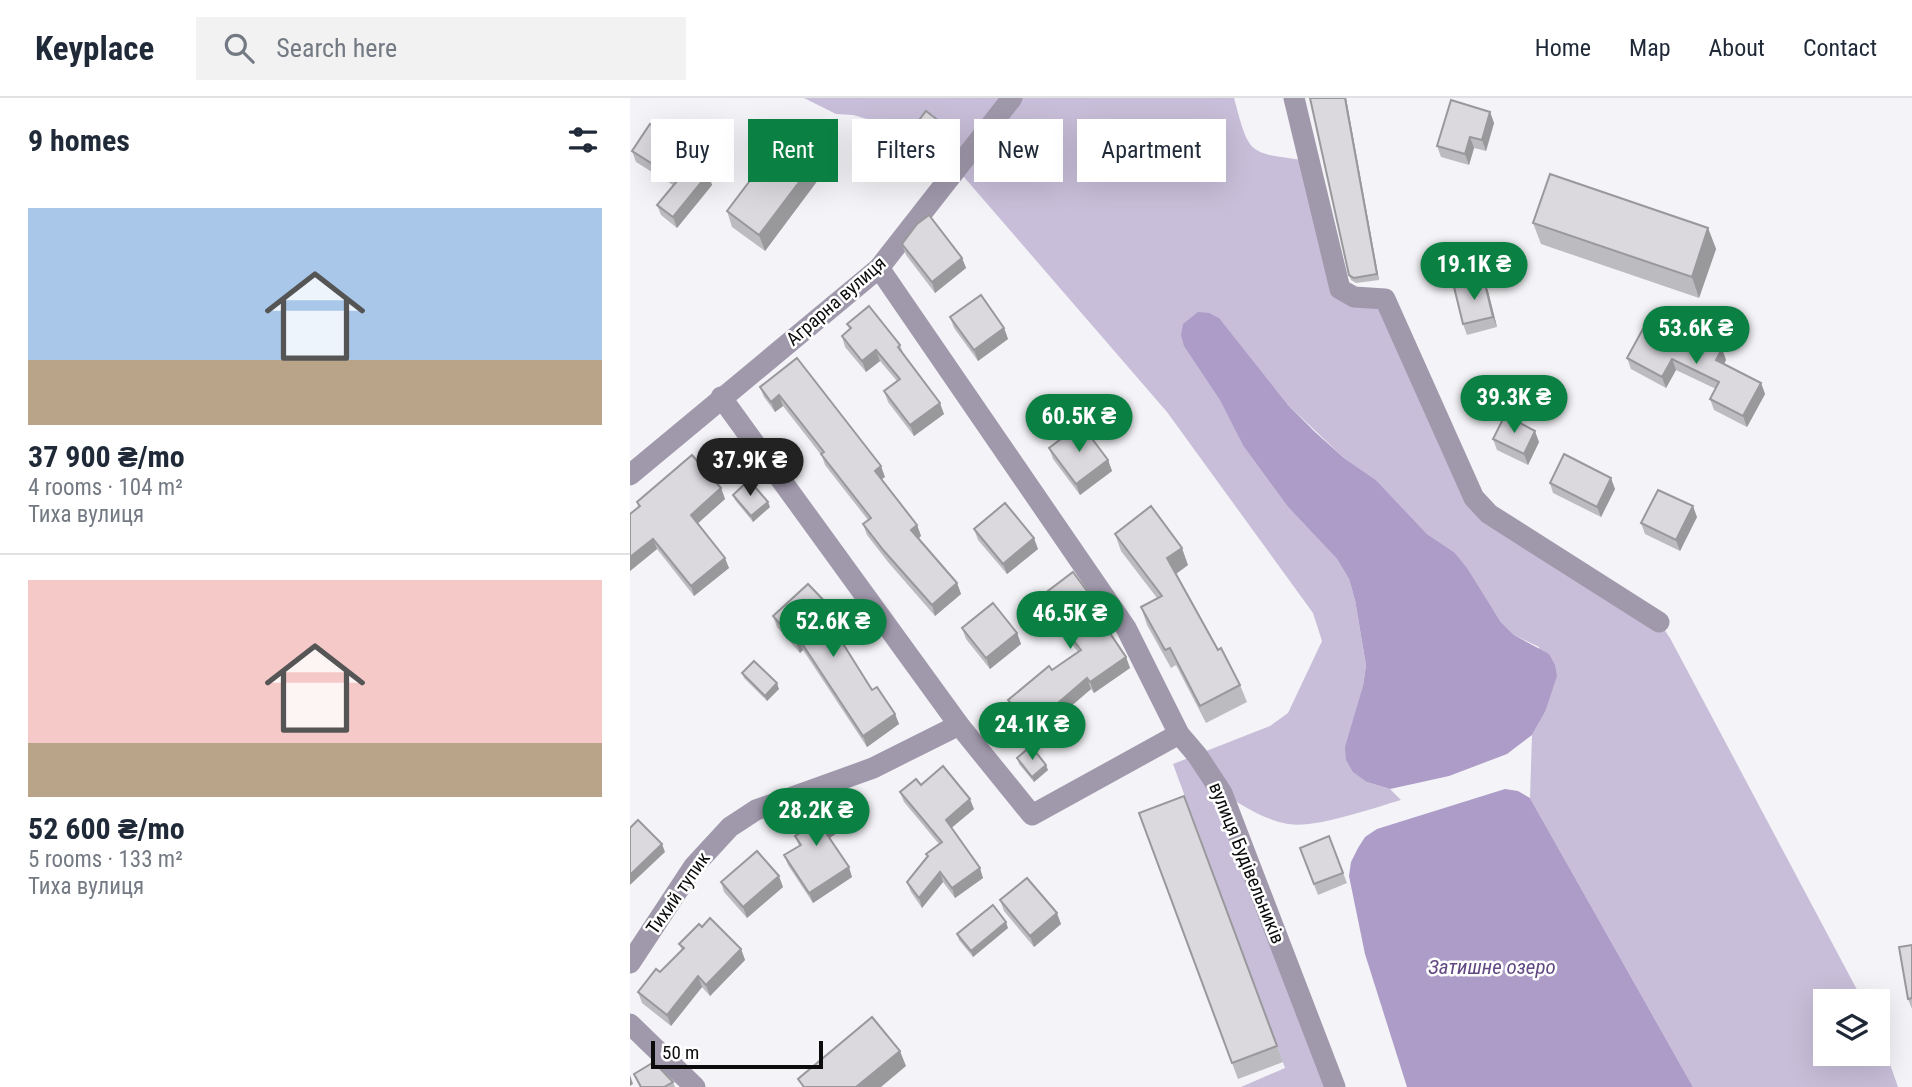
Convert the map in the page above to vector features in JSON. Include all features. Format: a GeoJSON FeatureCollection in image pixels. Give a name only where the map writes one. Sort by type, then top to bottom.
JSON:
{"type":"FeatureCollection","features":[{"type":"Feature","properties":{"kind":"street","name":"Аграрна вулиця"},"geometry":{"type":"LineString","coordinates":[[630,475],[879,268],[1012,98]]}},
{"type":"Feature","properties":{"kind":"street"},"geometry":{"type":"LineString","coordinates":[[1294,98],[1340,289],[1354,297],[1385,299],[1474,498],[1489,514],[1659,622]]}},
{"type":"Feature","properties":{"kind":"street","name":"вулиця Будівельників"},"geometry":{"type":"LineString","coordinates":[[879,268],[1126,628],[1179,734],[1198,755],[1222,793],[1335,1087]]}},
{"type":"Feature","properties":{"kind":"street"},"geometry":{"type":"LineString","coordinates":[[721,397],[959,725],[1032,815],[1179,734]]}},
{"type":"Feature","properties":{"kind":"street","name":"Тихий тупик"},"geometry":{"type":"LineString","coordinates":[[630,963],[694,866],[730,827],[757,810],[873,768],[959,725]]}},
{"type":"Feature","properties":{"kind":"street"},"geometry":{"type":"LineString","coordinates":[[630,1024],[695,1087]]}},
{"type":"Feature","properties":{"kind":"shaded area"},"geometry":{"type":"Polygon","coordinates":[[[804,98],[1234,98],[1244,132],[1255,149],[1274,156],[1309,161],[1340,289],[1385,299],[1474,498],[1659,622],[1670,638],[1857,989],[1813,989],[1813,1066],[1890,1064],[1898,1087],[1693,1087],[1530,798],[1532,735],[1545,712],[1539,647],[1514,635],[1500,621],[1454,552],[1427,534],[1376,480],[1344,458],[1287,404],[1244,447],[1288,507],[1337,559],[1349,579],[1366,665],[1363,686],[1367,782],[1390,789],[1401,800],[1344,817],[1299,825],[1271,819],[1223,794],[1335,1087],[1241,1087],[1285,1068],[1173,764],[1270,726],[1288,713],[1322,641],[1313,613],[1167,412],[960,172],[960,119],[937,119],[932,114],[928,119],[867,119],[836,114],[804,98]]]}},
{"type":"Feature","properties":{"kind":"water"},"geometry":{"type":"Polygon","coordinates":[[[1198,312],[1219,318],[1287,404],[1315,432],[1344,458],[1376,480],[1427,534],[1454,552],[1500,621],[1514,635],[1549,654],[1557,676],[1545,712],[1532,735],[1507,754],[1449,776],[1390,789],[1367,782],[1353,772],[1346,760],[1345,747],[1363,686],[1366,665],[1349,579],[1337,559],[1288,507],[1244,447],[1220,400],[1184,346],[1181,335],[1183,324],[1198,312]]]}},
{"type":"Feature","properties":{"kind":"water","name":"Затишне озеро"},"geometry":{"type":"Polygon","coordinates":[[[1505,789],[1518,791],[1530,798],[1693,1087],[1407,1087],[1365,954],[1349,876],[1351,862],[1365,837],[1377,829],[1505,789]]]}},
{"type":"Feature","properties":{"kind":"building"},"geometry":{"type":"Polygon","coordinates":[[[1310,98],[1345,98],[1377,274],[1354,278],[1349,275],[1310,98]]]}},
{"type":"Feature","properties":{"kind":"building"},"geometry":{"type":"Polygon","coordinates":[[[1451,100],[1490,112],[1482,140],[1470,137],[1465,154],[1437,146],[1451,100]]]}},
{"type":"Feature","properties":{"kind":"building"},"geometry":{"type":"Polygon","coordinates":[[[926,111],[936,119],[920,119],[926,111]]]}},
{"type":"Feature","properties":{"kind":"building"},"geometry":{"type":"Polygon","coordinates":[[[650,124],[651,125],[651,163],[632,151],[650,124]]]}},
{"type":"Feature","properties":{"kind":"building"},"geometry":{"type":"Polygon","coordinates":[[[1550,174],[1708,228],[1692,277],[1533,223],[1550,174]]]}},
{"type":"Feature","properties":{"kind":"building"},"geometry":{"type":"Polygon","coordinates":[[[676,182],[701,182],[673,217],[657,205],[676,182]]]}},
{"type":"Feature","properties":{"kind":"building"},"geometry":{"type":"Polygon","coordinates":[[[749,182],[799,182],[759,235],[727,211],[749,182]]]}},
{"type":"Feature","properties":{"kind":"building"},"geometry":{"type":"Polygon","coordinates":[[[929,215],[962,258],[932,282],[902,244],[917,224],[929,215]]]}},
{"type":"Feature","properties":{"kind":"building"},"geometry":{"type":"Polygon","coordinates":[[[1484,280],[1493,317],[1463,324],[1454,287],[1484,280]]]}},
{"type":"Feature","properties":{"kind":"building"},"geometry":{"type":"Polygon","coordinates":[[[981,295],[1004,328],[974,350],[950,317],[981,295]]]}},
{"type":"Feature","properties":{"kind":"building"},"geometry":{"type":"Polygon","coordinates":[[[869,306],[940,403],[910,425],[884,391],[900,379],[876,350],[862,361],[842,336],[851,328],[847,324],[869,306]]]}},
{"type":"Feature","properties":{"kind":"building"},"geometry":{"type":"Polygon","coordinates":[[[1645,325],[1685,347],[1691,334],[1722,349],[1716,360],[1761,383],[1743,416],[1710,399],[1719,382],[1672,359],[1662,377],[1627,358],[1645,325]]]}},
{"type":"Feature","properties":{"kind":"building"},"geometry":{"type":"Polygon","coordinates":[[[797,358],[881,466],[875,471],[917,525],[911,530],[957,583],[932,605],[863,524],[871,518],[821,454],[824,452],[779,395],[771,402],[760,387],[797,358]]]}},
{"type":"Feature","properties":{"kind":"building"},"geometry":{"type":"Polygon","coordinates":[[[1505,415],[1535,431],[1524,454],[1493,439],[1505,415]]]}},
{"type":"Feature","properties":{"kind":"building"},"geometry":{"type":"Polygon","coordinates":[[[1081,424],[1108,460],[1076,484],[1049,448],[1081,424]]]}},
{"type":"Feature","properties":{"kind":"building"},"geometry":{"type":"Polygon","coordinates":[[[1564,454],[1611,478],[1597,507],[1550,483],[1564,454]]]}},
{"type":"Feature","properties":{"kind":"building"},"geometry":{"type":"Polygon","coordinates":[[[692,455],[721,488],[691,515],[725,558],[691,586],[653,539],[630,557],[630,514],[640,506],[637,502],[692,455]]]}},
{"type":"Feature","properties":{"kind":"building"},"geometry":{"type":"Polygon","coordinates":[[[749,480],[768,502],[751,516],[733,495],[749,480]]]}},
{"type":"Feature","properties":{"kind":"building"},"geometry":{"type":"Polygon","coordinates":[[[1658,490],[1693,506],[1676,540],[1641,523],[1658,490]]]}},
{"type":"Feature","properties":{"kind":"building"},"geometry":{"type":"Polygon","coordinates":[[[1005,503],[1034,538],[1003,564],[974,529],[1005,503]]]}},
{"type":"Feature","properties":{"kind":"building"},"geometry":{"type":"Polygon","coordinates":[[[1151,506],[1182,548],[1167,558],[1240,685],[1200,706],[1170,648],[1165,650],[1141,607],[1162,596],[1115,534],[1151,506]]]}},
{"type":"Feature","properties":{"kind":"building"},"geometry":{"type":"Polygon","coordinates":[[[1073,572],[1101,610],[1097,614],[1126,657],[1090,682],[1087,678],[1030,727],[1008,700],[1049,666],[1052,670],[1081,650],[1040,597],[1073,572]]]}},
{"type":"Feature","properties":{"kind":"building"},"geometry":{"type":"Polygon","coordinates":[[[808,584],[832,609],[825,615],[872,690],[877,687],[895,714],[863,736],[799,639],[796,642],[773,616],[808,584]]]}},
{"type":"Feature","properties":{"kind":"building"},"geometry":{"type":"Polygon","coordinates":[[[993,603],[1017,633],[986,658],[962,628],[993,603]]]}},
{"type":"Feature","properties":{"kind":"building"},"geometry":{"type":"Polygon","coordinates":[[[754,661],[777,683],[765,696],[742,673],[754,661]]]}},
{"type":"Feature","properties":{"kind":"building"},"geometry":{"type":"Polygon","coordinates":[[[1031,746],[1046,765],[1032,777],[1017,758],[1031,746]]]}},
{"type":"Feature","properties":{"kind":"building"},"geometry":{"type":"Polygon","coordinates":[[[943,766],[970,799],[946,820],[980,868],[952,888],[940,872],[919,898],[907,882],[928,856],[926,854],[942,842],[900,792],[916,779],[921,785],[943,766]]]}},
{"type":"Feature","properties":{"kind":"building"},"geometry":{"type":"Polygon","coordinates":[[[816,792],[836,821],[824,830],[849,867],[809,893],[784,855],[801,845],[795,836],[814,824],[799,803],[816,792]]]}},
{"type":"Feature","properties":{"kind":"building"},"geometry":{"type":"Polygon","coordinates":[[[1184,796],[1277,1046],[1232,1063],[1139,813],[1184,796]]]}},
{"type":"Feature","properties":{"kind":"building"},"geometry":{"type":"Polygon","coordinates":[[[638,820],[662,844],[630,875],[630,828],[638,820]]]}},
{"type":"Feature","properties":{"kind":"building"},"geometry":{"type":"Polygon","coordinates":[[[1329,836],[1343,873],[1314,884],[1300,848],[1329,836]]]}},
{"type":"Feature","properties":{"kind":"building"},"geometry":{"type":"Polygon","coordinates":[[[757,851],[779,876],[743,907],[721,882],[757,851]]]}},
{"type":"Feature","properties":{"kind":"building"},"geometry":{"type":"Polygon","coordinates":[[[1027,878],[1057,913],[1030,936],[1000,900],[1027,878]]]}},
{"type":"Feature","properties":{"kind":"building"},"geometry":{"type":"Polygon","coordinates":[[[993,905],[1006,922],[971,951],[957,934],[993,905]]]}},
{"type":"Feature","properties":{"kind":"building"},"geometry":{"type":"Polygon","coordinates":[[[710,918],[741,949],[706,985],[698,976],[667,1015],[638,992],[656,969],[660,972],[684,948],[679,944],[699,924],[702,927],[710,918]]]}},
{"type":"Feature","properties":{"kind":"building"},"geometry":{"type":"Polygon","coordinates":[[[1912,945],[1912,998],[1908,999],[1899,947],[1912,945]]]}},
{"type":"Feature","properties":{"kind":"building"},"geometry":{"type":"Polygon","coordinates":[[[872,1017],[900,1051],[856,1087],[804,1087],[798,1079],[872,1017]]]}},
{"type":"Feature","properties":{"kind":"building"},"geometry":{"type":"Polygon","coordinates":[[[654,1062],[673,1082],[664,1087],[641,1087],[634,1074],[654,1062]]]}}]}
